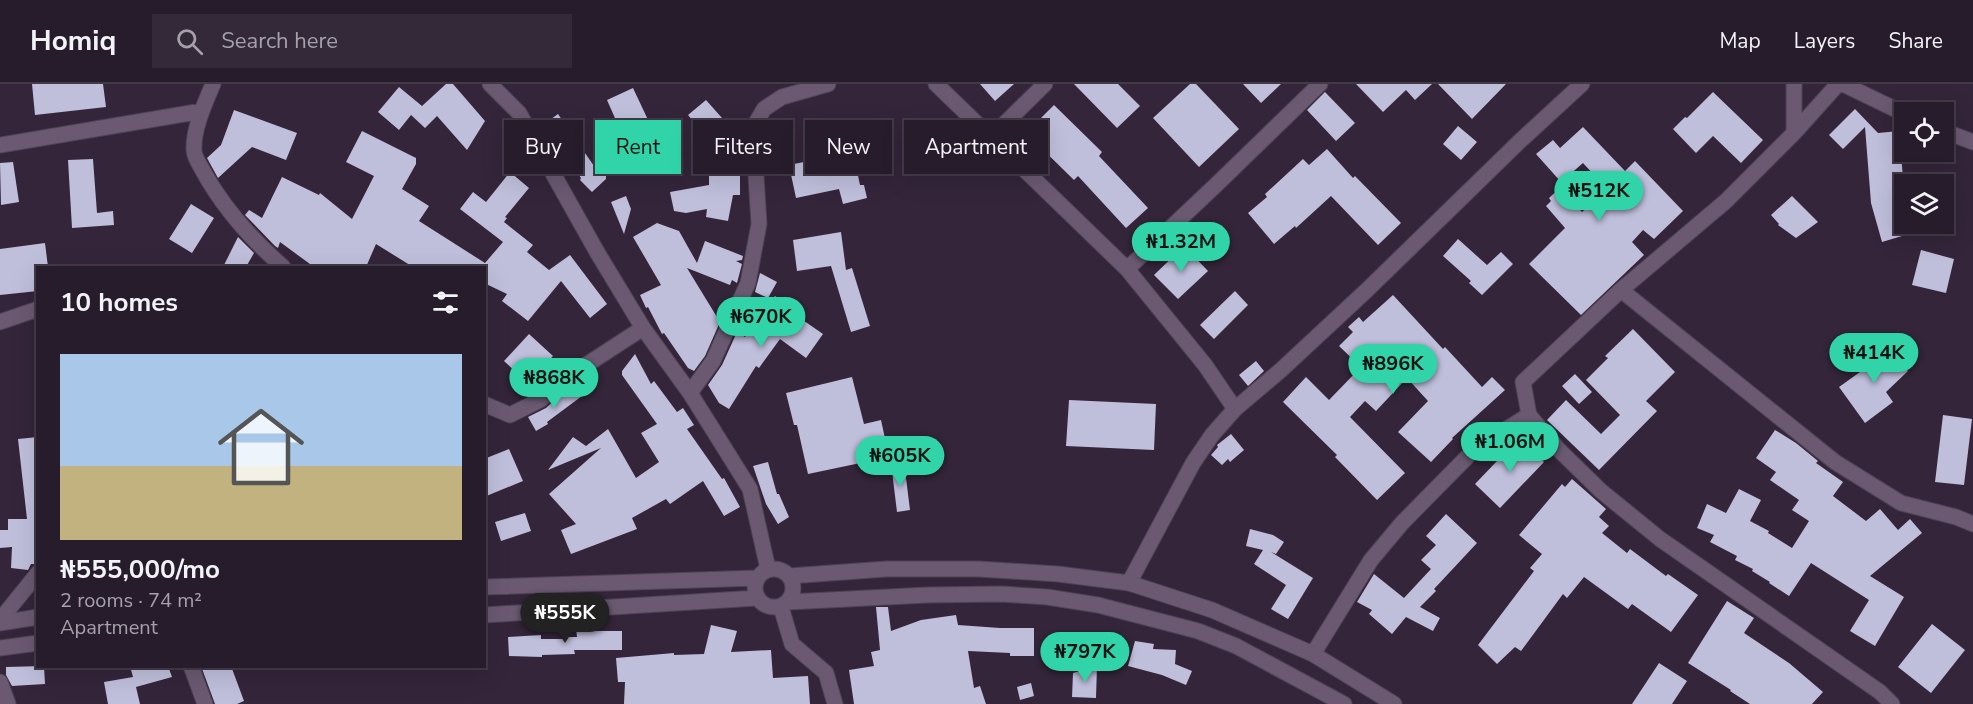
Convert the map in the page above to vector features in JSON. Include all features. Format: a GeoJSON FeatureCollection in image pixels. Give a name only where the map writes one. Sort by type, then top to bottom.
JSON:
{"type":"FeatureCollection","features":[{"type":"Feature","properties":{"kind":"street"},"geometry":{"type":"LineString","coordinates":[[213,84],[195,136],[194,153],[208,180],[231,214],[256,243],[282,266]]}},
{"type":"Feature","properties":{"kind":"street"},"geometry":{"type":"LineString","coordinates":[[490,84],[519,113],[597,252],[643,328],[690,393],[750,489],[763,574],[755,588],[757,598],[763,604],[772,608],[785,604],[927,595],[1001,594],[1047,597],[1098,605],[1198,631],[1236,646],[1344,704]]}},
{"type":"Feature","properties":{"kind":"street"},"geometry":{"type":"LineString","coordinates":[[690,393],[713,361],[748,283],[759,224],[753,128],[764,109],[782,97],[828,84]]}},
{"type":"Feature","properties":{"kind":"street"},"geometry":{"type":"LineString","coordinates":[[936,84],[972,120]]}},
{"type":"Feature","properties":{"kind":"street"},"geometry":{"type":"LineString","coordinates":[[1008,120],[1045,84]]}},
{"type":"Feature","properties":{"kind":"street"},"geometry":{"type":"LineString","coordinates":[[1126,269],[1218,184],[1320,84]]}},
{"type":"Feature","properties":{"kind":"street"},"geometry":{"type":"LineString","coordinates":[[1129,583],[1193,463],[1212,435],[1235,409],[1281,370],[1358,298],[1582,84]]}},
{"type":"Feature","properties":{"kind":"street"},"geometry":{"type":"LineString","coordinates":[[1794,84],[1794,133]]}},
{"type":"Feature","properties":{"kind":"street"},"geometry":{"type":"LineString","coordinates":[[1838,84],[1794,133],[1726,201],[1621,290],[1522,382],[1529,416],[1558,449],[1601,491],[1652,532],[1880,692],[1892,704]]}},
{"type":"Feature","properties":{"kind":"street"},"geometry":{"type":"LineString","coordinates":[[1843,84],[1894,109]]}},
{"type":"Feature","properties":{"kind":"street"},"geometry":{"type":"LineString","coordinates":[[0,145],[202,111]]}},
{"type":"Feature","properties":{"kind":"street"},"geometry":{"type":"LineString","coordinates":[[1954,135],[1973,142]]}},
{"type":"Feature","properties":{"kind":"street"},"geometry":{"type":"LineString","coordinates":[[1027,174],[1126,269],[1205,365],[1235,409]]}},
{"type":"Feature","properties":{"kind":"street"},"geometry":{"type":"LineString","coordinates":[[1621,290],[1834,462],[1901,503],[1956,517],[1973,524]]}},
{"type":"Feature","properties":{"kind":"street"},"geometry":{"type":"LineString","coordinates":[[0,322],[36,310]]}},
{"type":"Feature","properties":{"kind":"street"},"geometry":{"type":"LineString","coordinates":[[486,405],[510,415],[540,400],[563,380],[643,328]]}},
{"type":"Feature","properties":{"kind":"street"},"geometry":{"type":"LineString","coordinates":[[1313,654],[1371,560],[1402,523],[1475,449],[1529,416]]}},
{"type":"Feature","properties":{"kind":"street"},"geometry":{"type":"LineString","coordinates":[[789,576],[886,569],[980,569],[1058,574],[1129,583],[1212,610],[1313,654],[1394,704]]}},
{"type":"Feature","properties":{"kind":"street"},"geometry":{"type":"LineString","coordinates":[[486,588],[763,574],[782,570],[794,584],[793,594],[785,604],[792,644],[826,673],[836,704]]}},
{"type":"Feature","properties":{"kind":"street"},"geometry":{"type":"LineString","coordinates":[[0,622],[36,576]]}},
{"type":"Feature","properties":{"kind":"street"},"geometry":{"type":"LineString","coordinates":[[486,615],[757,598]]}},
{"type":"Feature","properties":{"kind":"street"},"geometry":{"type":"LineString","coordinates":[[0,622],[36,617]]}},
{"type":"Feature","properties":{"kind":"street"},"geometry":{"type":"LineString","coordinates":[[0,648],[36,643]]}},
{"type":"Feature","properties":{"kind":"street"},"geometry":{"type":"LineString","coordinates":[[192,668],[204,704]]}},
{"type":"Feature","properties":{"kind":"street"},"geometry":{"type":"LineString","coordinates":[[0,682],[9,704]]}},
{"type":"Feature","properties":{"kind":"building"},"geometry":{"type":"Polygon","coordinates":[[[32,84],[103,84],[106,107],[35,115],[32,84]]]}},
{"type":"Feature","properties":{"kind":"building"},"geometry":{"type":"Polygon","coordinates":[[[446,84],[453,84],[485,121],[467,150],[437,116],[425,128],[411,115],[399,130],[378,112],[399,87],[422,106],[446,84]]]}},
{"type":"Feature","properties":{"kind":"building"},"geometry":{"type":"Polygon","coordinates":[[[980,84],[1014,84],[995,101],[980,84]]]}},
{"type":"Feature","properties":{"kind":"building"},"geometry":{"type":"Polygon","coordinates":[[[1074,84],[1118,84],[1140,106],[1117,128],[1074,84]]]}},
{"type":"Feature","properties":{"kind":"building"},"geometry":{"type":"Polygon","coordinates":[[[1190,84],[1196,84],[1239,129],[1199,167],[1153,118],[1190,84]]]}},
{"type":"Feature","properties":{"kind":"building"},"geometry":{"type":"Polygon","coordinates":[[[1243,84],[1281,84],[1261,103],[1243,84]]]}},
{"type":"Feature","properties":{"kind":"building"},"geometry":{"type":"Polygon","coordinates":[[[1356,84],[1432,84],[1415,100],[1406,90],[1383,112],[1356,84]]]}},
{"type":"Feature","properties":{"kind":"building"},"geometry":{"type":"Polygon","coordinates":[[[1438,84],[1506,84],[1472,119],[1438,84]]]}},
{"type":"Feature","properties":{"kind":"building"},"geometry":{"type":"Polygon","coordinates":[[[633,88],[648,120],[616,120],[607,100],[633,88]]]}},
{"type":"Feature","properties":{"kind":"building"},"geometry":{"type":"Polygon","coordinates":[[[1325,92],[1355,123],[1336,141],[1307,110],[1325,92]]]}},
{"type":"Feature","properties":{"kind":"building"},"geometry":{"type":"Polygon","coordinates":[[[1713,92],[1763,140],[1741,163],[1713,136],[1696,153],[1673,129],[1713,92]]]}},
{"type":"Feature","properties":{"kind":"building"},"geometry":{"type":"Polygon","coordinates":[[[706,100],[722,118],[693,121],[688,115],[706,100]]]}},
{"type":"Feature","properties":{"kind":"building"},"geometry":{"type":"Polygon","coordinates":[[[1054,105],[1102,152],[1099,156],[1148,208],[1126,228],[1078,176],[1074,180],[1048,155],[1048,120],[1039,120],[1054,105]]]}},
{"type":"Feature","properties":{"kind":"building"},"geometry":{"type":"Polygon","coordinates":[[[1855,109],[1878,133],[1894,131],[1894,162],[1902,162],[1903,174],[1894,174],[1894,234],[1909,234],[1882,242],[1871,203],[1865,127],[1843,149],[1829,135],[1855,109]]]}},
{"type":"Feature","properties":{"kind":"building"},"geometry":{"type":"Polygon","coordinates":[[[234,110],[297,133],[286,160],[252,147],[218,178],[207,158],[221,145],[234,110]]]}},
{"type":"Feature","properties":{"kind":"building"},"geometry":{"type":"Polygon","coordinates":[[[558,114],[562,120],[550,120],[558,114]]]}},
{"type":"Feature","properties":{"kind":"building"},"geometry":{"type":"Polygon","coordinates":[[[1458,126],[1477,142],[1461,160],[1443,144],[1458,126]]]}},
{"type":"Feature","properties":{"kind":"building"},"geometry":{"type":"Polygon","coordinates":[[[1583,127],[1625,171],[1635,161],[1683,211],[1654,239],[1643,230],[1632,242],[1644,255],[1581,315],[1529,264],[1565,228],[1546,206],[1551,201],[1549,198],[1560,188],[1582,212],[1607,189],[1583,163],[1561,182],[1536,154],[1553,140],[1560,148],[1583,127]]]}},
{"type":"Feature","properties":{"kind":"building"},"geometry":{"type":"Polygon","coordinates":[[[362,131],[416,158],[416,164],[402,189],[429,206],[419,221],[485,263],[503,242],[460,209],[473,192],[486,202],[508,174],[512,174],[529,188],[505,217],[507,218],[504,222],[533,245],[527,252],[549,270],[570,255],[607,304],[590,318],[561,281],[528,321],[502,301],[507,294],[486,284],[486,266],[411,266],[376,244],[366,266],[313,266],[280,242],[278,248],[275,246],[245,215],[249,210],[262,218],[282,177],[319,195],[320,193],[352,219],[374,176],[346,162],[362,131]]]}},
{"type":"Feature","properties":{"kind":"building"},"geometry":{"type":"Polygon","coordinates":[[[1327,149],[1353,178],[1355,176],[1401,223],[1378,245],[1331,196],[1296,228],[1295,226],[1274,244],[1248,213],[1267,197],[1265,194],[1303,159],[1309,165],[1327,149]]]}},
{"type":"Feature","properties":{"kind":"building"},"geometry":{"type":"Polygon","coordinates":[[[583,150],[595,165],[595,174],[606,174],[606,179],[592,192],[580,180],[578,174],[583,174],[583,150]]]}},
{"type":"Feature","properties":{"kind":"building"},"geometry":{"type":"Polygon","coordinates":[[[93,159],[97,213],[113,211],[114,225],[72,228],[68,160],[93,159]]]}},
{"type":"Feature","properties":{"kind":"building"},"geometry":{"type":"Polygon","coordinates":[[[13,162],[19,202],[1,205],[0,163],[13,162]]]}},
{"type":"Feature","properties":{"kind":"building"},"geometry":{"type":"Polygon","coordinates":[[[805,162],[805,174],[858,174],[860,185],[864,185],[867,198],[843,204],[839,189],[796,198],[791,174],[793,174],[793,164],[805,162]]]}},
{"type":"Feature","properties":{"kind":"building"},"geometry":{"type":"Polygon","coordinates":[[[709,174],[740,174],[740,195],[733,195],[728,221],[706,217],[707,209],[686,213],[674,211],[670,192],[709,185],[709,174]]]}},
{"type":"Feature","properties":{"kind":"building"},"geometry":{"type":"Polygon","coordinates":[[[626,196],[631,209],[624,234],[611,202],[626,196]]]}},
{"type":"Feature","properties":{"kind":"building"},"geometry":{"type":"Polygon","coordinates":[[[1792,196],[1818,222],[1796,238],[1778,225],[1771,215],[1792,196]]]}},
{"type":"Feature","properties":{"kind":"building"},"geometry":{"type":"Polygon","coordinates":[[[191,204],[214,218],[192,253],[169,239],[191,204]]]}},
{"type":"Feature","properties":{"kind":"building"},"geometry":{"type":"Polygon","coordinates":[[[657,223],[679,231],[697,263],[705,241],[743,256],[742,260],[736,261],[742,264],[737,283],[732,280],[730,285],[687,268],[720,322],[705,356],[694,371],[688,368],[664,333],[662,334],[640,295],[661,285],[633,237],[657,223]]]}},
{"type":"Feature","properties":{"kind":"building"},"geometry":{"type":"Polygon","coordinates":[[[841,232],[846,270],[852,268],[870,326],[851,332],[831,266],[797,271],[793,240],[841,232]]]}},
{"type":"Feature","properties":{"kind":"building"},"geometry":{"type":"Polygon","coordinates":[[[238,237],[254,253],[247,266],[224,266],[238,237]]]}},
{"type":"Feature","properties":{"kind":"building"},"geometry":{"type":"Polygon","coordinates":[[[1458,239],[1487,265],[1501,252],[1513,264],[1482,295],[1469,283],[1471,281],[1443,256],[1458,239]]]}},
{"type":"Feature","properties":{"kind":"building"},"geometry":{"type":"Polygon","coordinates":[[[45,243],[48,266],[36,266],[36,291],[0,295],[0,249],[45,243]]]}},
{"type":"Feature","properties":{"kind":"building"},"geometry":{"type":"Polygon","coordinates":[[[1184,246],[1208,271],[1178,299],[1154,275],[1184,246]]]}},
{"type":"Feature","properties":{"kind":"building"},"geometry":{"type":"Polygon","coordinates":[[[1921,250],[1954,259],[1946,293],[1912,285],[1921,250]]]}},
{"type":"Feature","properties":{"kind":"building"},"geometry":{"type":"Polygon","coordinates":[[[760,273],[777,282],[768,298],[755,292],[760,273]]]}},
{"type":"Feature","properties":{"kind":"building"},"geometry":{"type":"Polygon","coordinates":[[[1235,291],[1248,305],[1214,339],[1200,325],[1235,291]]]}},
{"type":"Feature","properties":{"kind":"building"},"geometry":{"type":"Polygon","coordinates":[[[1393,295],[1482,387],[1492,377],[1505,390],[1452,438],[1431,462],[1398,432],[1428,401],[1407,378],[1376,411],[1365,401],[1350,417],[1405,473],[1377,500],[1335,457],[1337,455],[1283,402],[1306,377],[1329,400],[1361,367],[1339,346],[1353,332],[1348,327],[1359,317],[1363,322],[1393,295]]]}},
{"type":"Feature","properties":{"kind":"building"},"geometry":{"type":"Polygon","coordinates":[[[775,296],[799,313],[797,316],[823,334],[806,358],[780,339],[759,368],[756,366],[729,409],[719,403],[708,385],[722,365],[737,332],[745,337],[775,296]]]}},
{"type":"Feature","properties":{"kind":"building"},"geometry":{"type":"Polygon","coordinates":[[[1633,329],[1675,372],[1646,401],[1657,411],[1599,470],[1547,420],[1566,400],[1601,434],[1620,415],[1586,380],[1608,358],[1605,356],[1633,329]]]}},
{"type":"Feature","properties":{"kind":"building"},"geometry":{"type":"Polygon","coordinates":[[[529,334],[553,356],[528,383],[504,361],[529,334]]]}},
{"type":"Feature","properties":{"kind":"building"},"geometry":{"type":"Polygon","coordinates":[[[1884,346],[1908,371],[1886,392],[1893,402],[1865,423],[1839,387],[1867,367],[1864,364],[1884,346]]]}},
{"type":"Feature","properties":{"kind":"building"},"geometry":{"type":"Polygon","coordinates":[[[635,354],[651,384],[654,381],[677,412],[683,408],[694,425],[687,429],[722,479],[724,478],[740,507],[724,516],[703,481],[670,504],[666,499],[632,518],[637,529],[571,554],[561,530],[576,524],[549,494],[601,448],[548,470],[573,437],[586,446],[608,429],[636,478],[659,462],[641,433],[657,424],[622,375],[622,371],[635,354]]]}},
{"type":"Feature","properties":{"kind":"building"},"geometry":{"type":"Polygon","coordinates":[[[1256,361],[1264,371],[1248,386],[1239,375],[1256,361]]]}},
{"type":"Feature","properties":{"kind":"building"},"geometry":{"type":"Polygon","coordinates":[[[1575,374],[1592,392],[1579,404],[1562,386],[1575,374]]]}},
{"type":"Feature","properties":{"kind":"building"},"geometry":{"type":"Polygon","coordinates":[[[852,377],[864,424],[881,420],[889,457],[808,474],[797,425],[794,425],[786,393],[852,377]]]}},
{"type":"Feature","properties":{"kind":"building"},"geometry":{"type":"Polygon","coordinates":[[[576,387],[582,396],[536,431],[528,417],[546,408],[561,394],[562,396],[576,387]]]}},
{"type":"Feature","properties":{"kind":"building"},"geometry":{"type":"Polygon","coordinates":[[[1069,400],[1156,404],[1154,450],[1066,446],[1069,400]]]}},
{"type":"Feature","properties":{"kind":"building"},"geometry":{"type":"Polygon","coordinates":[[[1943,415],[1972,419],[1964,485],[1935,482],[1943,415]]]}},
{"type":"Feature","properties":{"kind":"building"},"geometry":{"type":"Polygon","coordinates":[[[1775,430],[1796,443],[1818,461],[1816,463],[1843,482],[1833,496],[1866,521],[1880,509],[1898,530],[1910,519],[1922,533],[1870,576],[1904,597],[1875,646],[1850,631],[1869,600],[1811,563],[1789,596],[1752,571],[1753,569],[1735,560],[1737,556],[1710,542],[1714,535],[1697,528],[1707,504],[1726,513],[1739,489],[1761,500],[1750,521],[1769,531],[1768,533],[1792,548],[1809,521],[1792,510],[1799,500],[1770,480],[1776,472],[1756,458],[1775,430]]]}},
{"type":"Feature","properties":{"kind":"building"},"geometry":{"type":"Polygon","coordinates":[[[1231,434],[1244,450],[1230,462],[1228,459],[1222,465],[1211,455],[1218,447],[1217,445],[1231,434]]]}},
{"type":"Feature","properties":{"kind":"building"},"geometry":{"type":"Polygon","coordinates":[[[36,437],[36,564],[31,564],[28,570],[11,568],[12,547],[0,548],[0,530],[8,530],[8,519],[27,519],[18,439],[36,437]]]}},
{"type":"Feature","properties":{"kind":"building"},"geometry":{"type":"Polygon","coordinates":[[[1519,438],[1544,462],[1500,508],[1475,484],[1519,438]]]}},
{"type":"Feature","properties":{"kind":"building"},"geometry":{"type":"Polygon","coordinates":[[[509,449],[523,481],[486,496],[486,458],[509,449]]]}},
{"type":"Feature","properties":{"kind":"building"},"geometry":{"type":"Polygon","coordinates":[[[768,462],[777,494],[789,517],[778,524],[766,504],[753,466],[768,462]]]}},
{"type":"Feature","properties":{"kind":"building"},"geometry":{"type":"Polygon","coordinates":[[[904,462],[910,510],[897,512],[891,463],[904,462]]]}},
{"type":"Feature","properties":{"kind":"building"},"geometry":{"type":"Polygon","coordinates":[[[1572,479],[1606,509],[1599,517],[1609,526],[1602,533],[1627,553],[1630,549],[1666,576],[1668,574],[1698,595],[1671,632],[1632,604],[1628,609],[1584,577],[1567,598],[1563,594],[1521,651],[1515,647],[1497,664],[1478,645],[1534,571],[1530,568],[1542,554],[1519,535],[1562,484],[1565,487],[1572,479]]]}},
{"type":"Feature","properties":{"kind":"building"},"geometry":{"type":"Polygon","coordinates":[[[525,513],[531,531],[501,541],[495,522],[525,513]]]}},
{"type":"Feature","properties":{"kind":"building"},"geometry":{"type":"Polygon","coordinates":[[[1446,514],[1477,543],[1420,607],[1440,618],[1433,631],[1406,617],[1392,634],[1369,614],[1372,610],[1357,602],[1374,574],[1404,598],[1431,569],[1421,560],[1436,545],[1426,536],[1446,514]]]}},
{"type":"Feature","properties":{"kind":"building"},"geometry":{"type":"Polygon","coordinates":[[[1250,529],[1273,535],[1284,542],[1276,554],[1271,552],[1313,578],[1288,619],[1271,609],[1286,585],[1254,564],[1263,550],[1246,546],[1250,529]]]}},
{"type":"Feature","properties":{"kind":"building"},"geometry":{"type":"Polygon","coordinates":[[[1727,601],[1754,618],[1744,633],[1789,663],[1823,692],[1812,704],[1750,704],[1688,663],[1727,601]]]}},
{"type":"Feature","properties":{"kind":"building"},"geometry":{"type":"Polygon","coordinates":[[[876,607],[888,607],[891,631],[921,620],[956,615],[958,625],[1034,628],[1034,656],[1010,656],[1010,653],[968,651],[974,688],[980,686],[986,704],[854,704],[849,670],[874,666],[871,652],[880,650],[876,607]]]}},
{"type":"Feature","properties":{"kind":"building"},"geometry":{"type":"Polygon","coordinates":[[[1932,624],[1965,650],[1931,693],[1898,667],[1932,624]]]}},
{"type":"Feature","properties":{"kind":"building"},"geometry":{"type":"Polygon","coordinates":[[[711,625],[737,631],[731,652],[771,650],[773,678],[808,676],[810,704],[624,704],[625,682],[618,682],[616,658],[674,653],[674,655],[704,654],[711,625]]]}},
{"type":"Feature","properties":{"kind":"building"},"geometry":{"type":"Polygon","coordinates":[[[576,628],[590,628],[590,631],[622,631],[622,650],[574,650],[575,654],[542,655],[542,657],[509,656],[508,637],[541,635],[541,639],[568,639],[568,637],[577,637],[576,628]]]}},
{"type":"Feature","properties":{"kind":"building"},"geometry":{"type":"Polygon","coordinates":[[[1074,638],[1099,639],[1098,656],[1073,656],[1074,638]]]}},
{"type":"Feature","properties":{"kind":"building"},"geometry":{"type":"Polygon","coordinates":[[[1135,641],[1154,644],[1153,649],[1176,650],[1175,664],[1192,671],[1186,685],[1162,675],[1128,666],[1135,641]]]}},
{"type":"Feature","properties":{"kind":"building"},"geometry":{"type":"Polygon","coordinates":[[[1659,663],[1687,681],[1672,704],[1632,704],[1659,663]]]}},
{"type":"Feature","properties":{"kind":"building"},"geometry":{"type":"Polygon","coordinates":[[[1097,666],[1096,698],[1072,697],[1073,673],[1097,666]]]}},
{"type":"Feature","properties":{"kind":"building"},"geometry":{"type":"Polygon","coordinates":[[[6,667],[44,668],[45,684],[12,686],[6,675],[6,667]]]}},
{"type":"Feature","properties":{"kind":"building"},"geometry":{"type":"Polygon","coordinates":[[[131,668],[169,668],[172,677],[136,687],[140,704],[108,704],[104,682],[133,677],[131,668]]]}},
{"type":"Feature","properties":{"kind":"building"},"geometry":{"type":"Polygon","coordinates":[[[202,668],[232,668],[244,701],[237,704],[215,704],[202,668]]]}},
{"type":"Feature","properties":{"kind":"building"},"geometry":{"type":"Polygon","coordinates":[[[1031,683],[1034,696],[1020,700],[1017,687],[1031,683]]]}}]}
